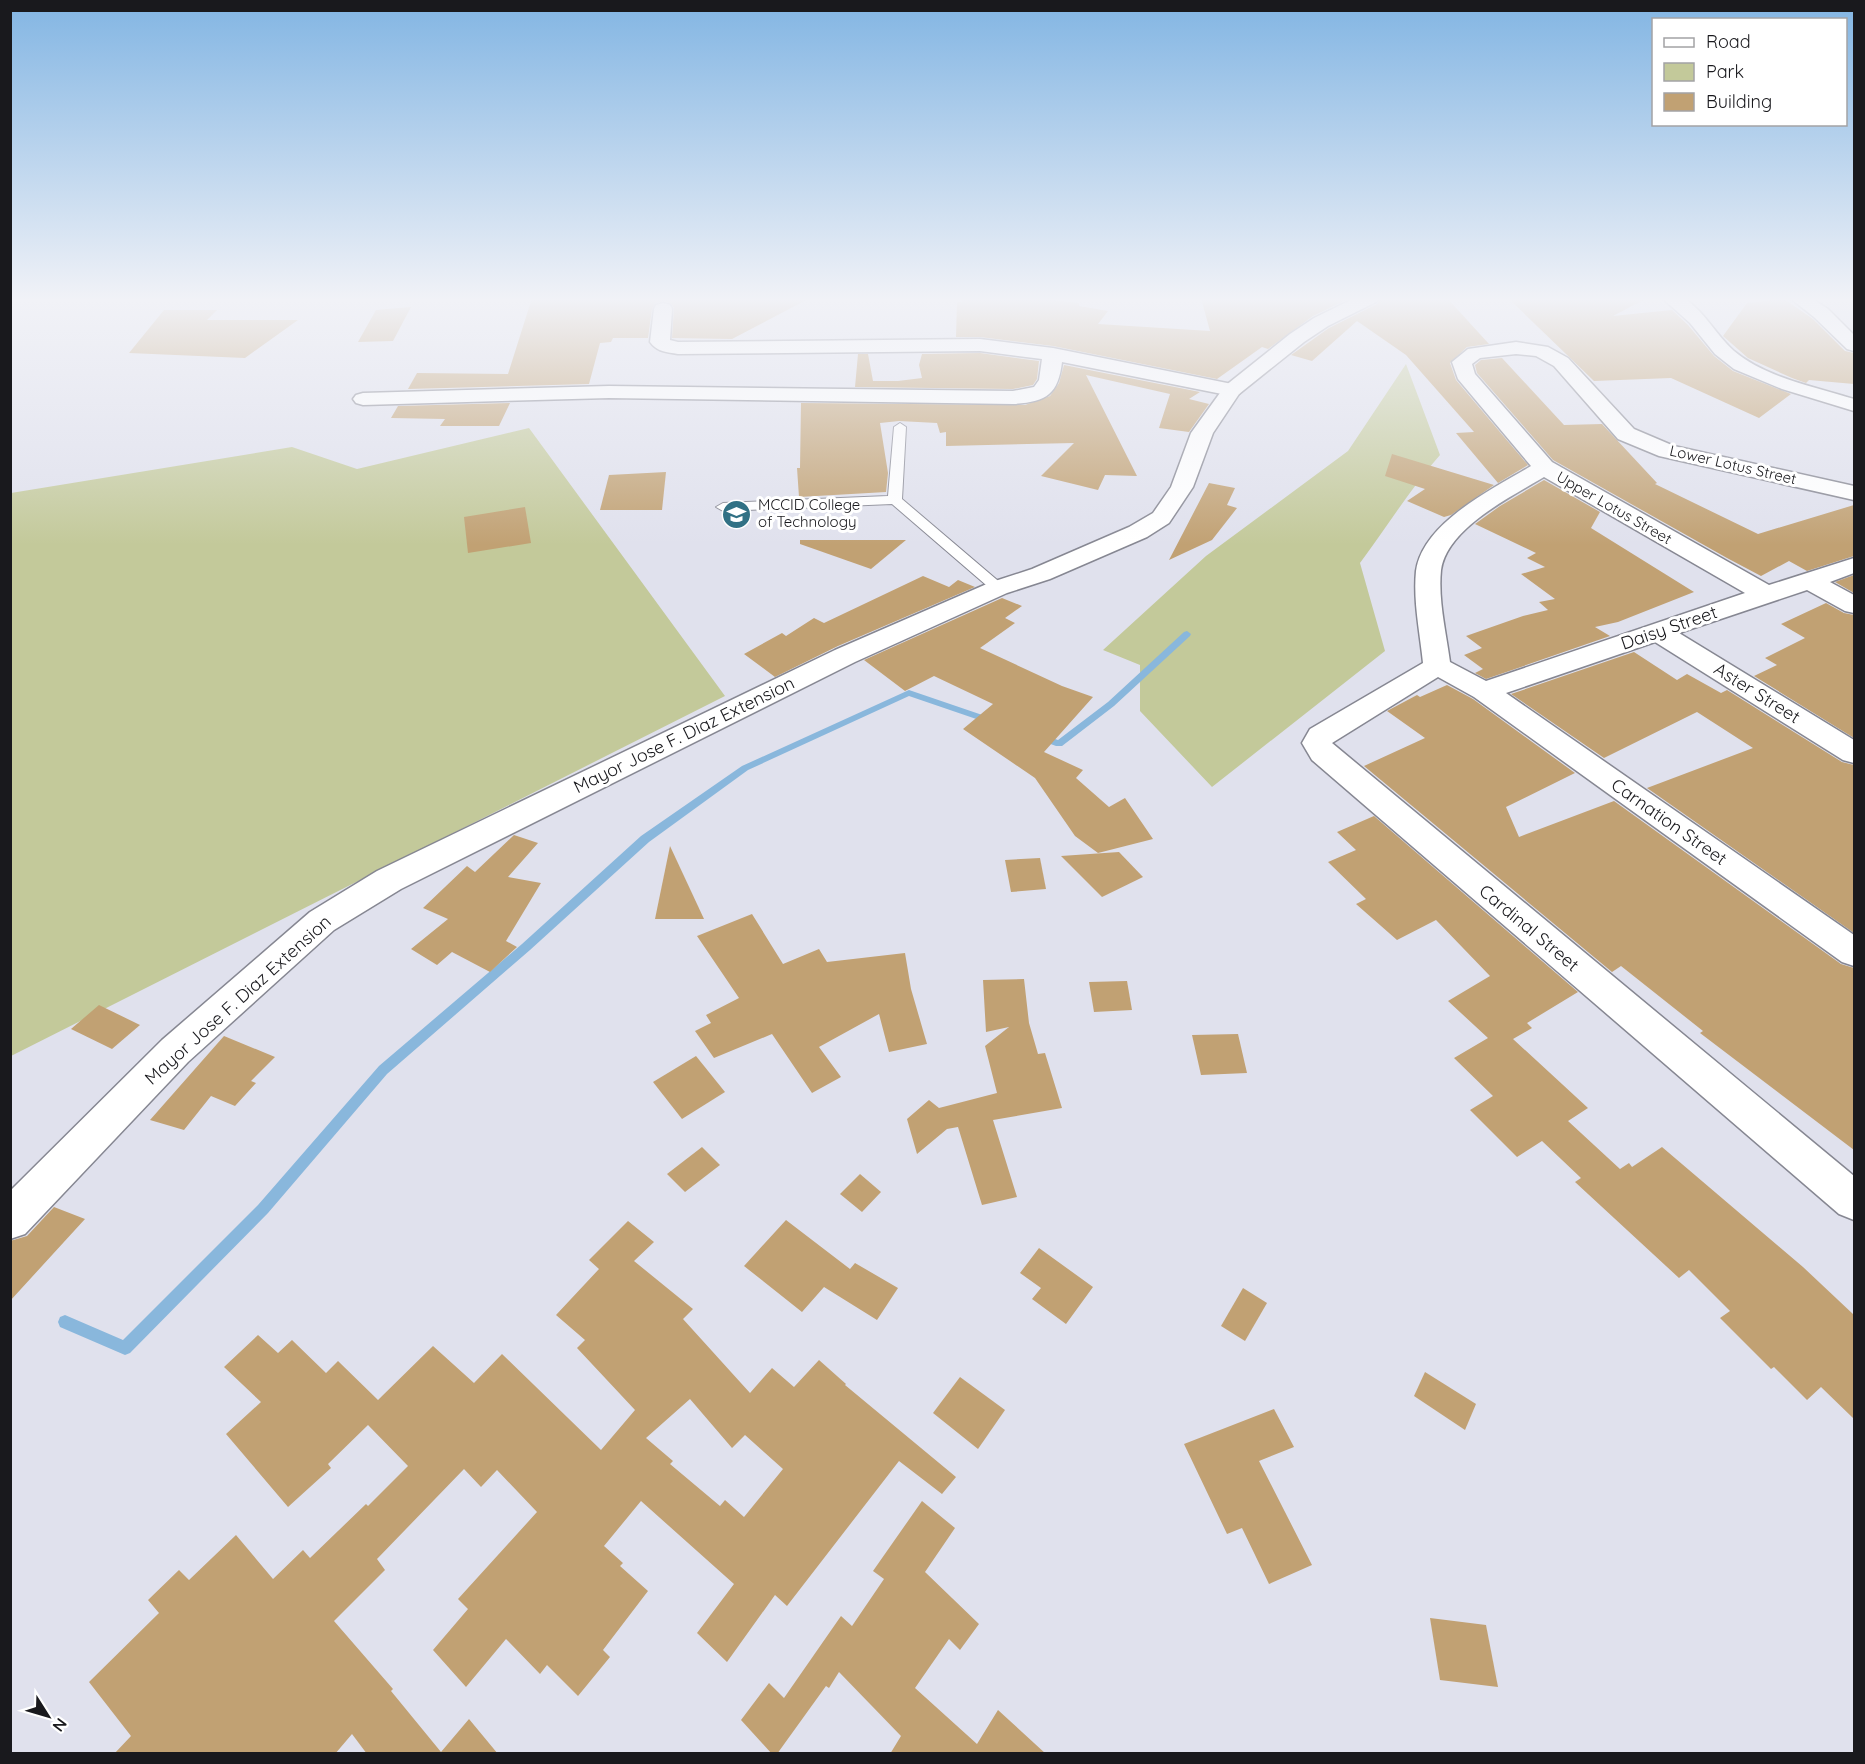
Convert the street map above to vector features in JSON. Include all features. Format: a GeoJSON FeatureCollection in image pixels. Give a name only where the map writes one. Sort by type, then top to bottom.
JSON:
{"type":"FeatureCollection","features":[{"type":"Feature","properties":{"kind":"street"},"geometry":{"type":"LineString","coordinates":[[363,399],[609,392],[992,398],[1029,395],[1041,391],[1048,380]]}},
{"type":"Feature","properties":{"kind":"street"},"geometry":{"type":"LineString","coordinates":[[1184,380],[1232,390]]}},
{"type":"Feature","properties":{"kind":"street","name":"Mayor Jose F. Diaz Extension"},"geometry":{"type":"LineString","coordinates":[[10,1220],[175,1052],[322,921],[410,870],[845,656],[998,588],[1041,574],[1138,532],[1161,518],[1182,487],[1202,433],[1232,390],[1244,380]]}},
{"type":"Feature","properties":{"kind":"street","name":"Lower Lotus Street"},"geometry":{"type":"LineString","coordinates":[[1470,380],[1544,467]]}},
{"type":"Feature","properties":{"kind":"street","name":"Lower Lotus Street"},"geometry":{"type":"LineString","coordinates":[[1578,380],[1626,434],[1667,451],[1854,493]]}},
{"type":"Feature","properties":{"kind":"street"},"geometry":{"type":"LineString","coordinates":[[1787,380],[1853,402]]}},
{"type":"Feature","properties":{"kind":"street","name":"Upper Lotus Street"},"geometry":{"type":"LineString","coordinates":[[1437,666],[1429,568],[1434,549],[1456,524],[1544,467],[1765,594]]}},
{"type":"Feature","properties":{"kind":"street","name":"Daisy Street"},"geometry":{"type":"LineString","coordinates":[[1484,691],[1854,565]]}},
{"type":"Feature","properties":{"kind":"street"},"geometry":{"type":"LineString","coordinates":[[1808,580],[1854,605]]}},
{"type":"Feature","properties":{"kind":"street","name":"Aster Street"},"geometry":{"type":"LineString","coordinates":[[1658,632],[1854,753]]}},
{"type":"Feature","properties":{"kind":"street"},"geometry":{"type":"LineString","coordinates":[[1437,666],[1484,691]]}},
{"type":"Feature","properties":{"kind":"street","name":"Cardinal Street"},"geometry":{"type":"LineString","coordinates":[[1437,666],[1320,736],[1317,743],[1323,753],[1854,1201]]}},
{"type":"Feature","properties":{"kind":"street","name":"Carnation Street"},"geometry":{"type":"LineString","coordinates":[[1484,691],[1854,953]]}},
{"type":"Feature","properties":{"kind":"lane"},"geometry":{"type":"LineString","coordinates":[[895,500],[900,427]]}},
{"type":"Feature","properties":{"kind":"lane"},"geometry":{"type":"LineString","coordinates":[[723,507],[895,500],[998,588]]}},
{"type":"Feature","properties":{"kind":"green space"},"geometry":{"type":"Polygon","coordinates":[[[1395,380],[1412,380],[1440,455],[1360,563],[1385,651],[1212,787],[1140,711],[1140,665],[1103,650],[1206,556],[1348,451],[1395,380]]]}},
{"type":"Feature","properties":{"kind":"green space"},"geometry":{"type":"Polygon","coordinates":[[[529,428],[725,696],[11,1056],[11,493],[292,447],[357,469],[529,428]]]}},
{"type":"Feature","properties":{"kind":"building"},"geometry":{"type":"Polygon","coordinates":[[[413,380],[590,380],[589,384],[408,389],[413,380]]]}},
{"type":"Feature","properties":{"kind":"building"},"geometry":{"type":"Polygon","coordinates":[[[856,380],[1036,380],[1033,385],[1013,389],[855,387],[856,380]]]}},
{"type":"Feature","properties":{"kind":"building"},"geometry":{"type":"Polygon","coordinates":[[[1060,380],[1089,380],[1137,476],[1105,475],[1098,490],[1041,476],[1074,443],[946,446],[946,432],[940,433],[937,423],[899,421],[880,423],[888,473],[886,492],[799,497],[797,468],[800,468],[801,403],[1025,405],[1050,396],[1060,380]]]}},
{"type":"Feature","properties":{"kind":"building"},"geometry":{"type":"Polygon","coordinates":[[[1110,380],[1141,380],[1200,392],[1189,399],[1209,404],[1189,432],[1159,428],[1170,394],[1110,380]]]}},
{"type":"Feature","properties":{"kind":"building"},"geometry":{"type":"Polygon","coordinates":[[[1428,380],[1456,380],[1528,465],[1498,483],[1456,433],[1474,432],[1428,380]]]}},
{"type":"Feature","properties":{"kind":"building"},"geometry":{"type":"Polygon","coordinates":[[[1483,380],[1523,380],[1564,425],[1602,424],[1657,483],[1655,484],[1758,534],[1854,505],[1854,556],[1807,571],[1789,561],[1761,576],[1553,460],[1483,380]]]}},
{"type":"Feature","properties":{"kind":"building"},"geometry":{"type":"Polygon","coordinates":[[[1676,380],[1757,380],[1791,394],[1759,418],[1676,380]]]}},
{"type":"Feature","properties":{"kind":"building"},"geometry":{"type":"Polygon","coordinates":[[[1813,380],[1854,380],[1854,384],[1813,380]]]}},
{"type":"Feature","properties":{"kind":"building"},"geometry":{"type":"Polygon","coordinates":[[[510,403],[499,426],[440,426],[445,419],[391,418],[398,406],[510,403]]]}},
{"type":"Feature","properties":{"kind":"building"},"geometry":{"type":"Polygon","coordinates":[[[1392,454],[1494,485],[1451,515],[1444,517],[1407,501],[1425,489],[1385,476],[1392,454]]]}},
{"type":"Feature","properties":{"kind":"building"},"geometry":{"type":"Polygon","coordinates":[[[666,472],[662,510],[600,510],[609,475],[666,472]]]}},
{"type":"Feature","properties":{"kind":"building"},"geometry":{"type":"Polygon","coordinates":[[[1544,480],[1600,512],[1591,528],[1694,592],[1618,622],[1595,627],[1610,636],[1486,679],[1475,673],[1483,669],[1464,655],[1482,648],[1466,636],[1523,616],[1548,610],[1539,602],[1555,599],[1521,574],[1545,567],[1527,558],[1536,553],[1475,524],[1544,480]]]}},
{"type":"Feature","properties":{"kind":"building"},"geometry":{"type":"Polygon","coordinates":[[[1209,483],[1235,488],[1227,505],[1237,508],[1212,540],[1169,560],[1209,483]]]}},
{"type":"Feature","properties":{"kind":"building"},"geometry":{"type":"Polygon","coordinates":[[[525,507],[531,543],[468,553],[464,517],[525,507]]]}},
{"type":"Feature","properties":{"kind":"building"},"geometry":{"type":"Polygon","coordinates":[[[800,540],[906,540],[871,569],[800,544],[800,540]]]}},
{"type":"Feature","properties":{"kind":"building"},"geometry":{"type":"Polygon","coordinates":[[[1854,575],[1854,593],[1835,582],[1854,575]]]}},
{"type":"Feature","properties":{"kind":"building"},"geometry":{"type":"Polygon","coordinates":[[[923,576],[949,587],[958,580],[975,587],[838,646],[775,677],[744,654],[782,633],[786,636],[814,618],[824,623],[923,576]]]}},
{"type":"Feature","properties":{"kind":"building"},"geometry":{"type":"Polygon","coordinates":[[[1002,598],[1022,606],[1005,618],[1015,623],[980,648],[1062,686],[1093,697],[1044,752],[1083,770],[1076,778],[1109,807],[1125,798],[1153,839],[1098,853],[1075,836],[1035,778],[963,729],[993,704],[934,676],[905,691],[864,660],[1002,598]]]}},
{"type":"Feature","properties":{"kind":"building"},"geometry":{"type":"Polygon","coordinates":[[[1826,603],[1844,613],[1854,615],[1854,738],[1754,676],[1777,665],[1765,658],[1805,638],[1781,624],[1826,603]]]}},
{"type":"Feature","properties":{"kind":"building"},"geometry":{"type":"Polygon","coordinates":[[[1634,652],[1677,680],[1687,674],[1721,693],[1727,690],[1842,762],[1854,765],[1854,933],[1647,788],[1753,748],[1697,712],[1604,758],[1511,694],[1634,652]]]}},
{"type":"Feature","properties":{"kind":"building"},"geometry":{"type":"Polygon","coordinates":[[[1447,685],[1473,699],[1575,773],[1506,807],[1519,837],[1614,801],[1841,964],[1854,968],[1854,1150],[1700,1033],[1703,1031],[1621,966],[1612,972],[1364,766],[1425,738],[1387,711],[1417,695],[1420,697],[1447,685]]]}},
{"type":"Feature","properties":{"kind":"building"},"geometry":{"type":"Polygon","coordinates":[[[1374,816],[1578,992],[1527,1023],[1532,1028],[1513,1039],[1588,1108],[1568,1121],[1620,1169],[1629,1163],[1632,1167],[1662,1147],[1803,1267],[1854,1315],[1854,1419],[1821,1387],[1807,1400],[1774,1367],[1771,1369],[1720,1318],[1730,1311],[1689,1270],[1679,1278],[1575,1182],[1581,1178],[1542,1141],[1517,1157],[1470,1110],[1493,1096],[1454,1058],[1488,1038],[1448,1001],[1490,976],[1436,920],[1397,940],[1356,904],[1366,899],[1328,862],[1356,850],[1337,832],[1374,816]]]}},
{"type":"Feature","properties":{"kind":"building"},"geometry":{"type":"Polygon","coordinates":[[[514,835],[538,843],[508,877],[541,883],[506,941],[517,947],[490,972],[452,952],[437,965],[411,949],[448,919],[423,908],[467,866],[475,872],[514,835]]]}},
{"type":"Feature","properties":{"kind":"building"},"geometry":{"type":"Polygon","coordinates":[[[670,846],[704,919],[655,919],[670,846]]]}},
{"type":"Feature","properties":{"kind":"building"},"geometry":{"type":"Polygon","coordinates":[[[1119,852],[1143,877],[1102,897],[1061,856],[1119,852]]]}},
{"type":"Feature","properties":{"kind":"building"},"geometry":{"type":"Polygon","coordinates":[[[1040,858],[1046,889],[1011,892],[1005,860],[1040,858]]]}},
{"type":"Feature","properties":{"kind":"building"},"geometry":{"type":"Polygon","coordinates":[[[752,914],[783,964],[819,949],[827,962],[905,953],[911,989],[927,1044],[889,1052],[879,1014],[819,1047],[841,1077],[812,1093],[772,1034],[714,1058],[695,1031],[711,1023],[706,1015],[739,998],[697,936],[752,914]]]}},
{"type":"Feature","properties":{"kind":"building"},"geometry":{"type":"Polygon","coordinates":[[[1024,979],[1029,1023],[1038,1054],[1045,1053],[1062,1108],[993,1120],[1017,1197],[982,1205],[958,1127],[947,1129],[917,1154],[907,1119],[929,1100],[939,1108],[997,1093],[985,1046],[1009,1027],[986,1032],[983,980],[1024,979]]]}},
{"type":"Feature","properties":{"kind":"building"},"geometry":{"type":"Polygon","coordinates":[[[1127,981],[1132,1010],[1094,1012],[1089,982],[1127,981]]]}},
{"type":"Feature","properties":{"kind":"building"},"geometry":{"type":"Polygon","coordinates":[[[99,1005],[140,1025],[112,1049],[71,1029],[99,1005]]]}},
{"type":"Feature","properties":{"kind":"building"},"geometry":{"type":"Polygon","coordinates":[[[1238,1034],[1247,1073],[1201,1075],[1192,1035],[1238,1034]]]}},
{"type":"Feature","properties":{"kind":"building"},"geometry":{"type":"Polygon","coordinates":[[[224,1036],[275,1057],[251,1081],[256,1083],[235,1106],[211,1096],[184,1130],[150,1120],[224,1036]]]}},
{"type":"Feature","properties":{"kind":"building"},"geometry":{"type":"Polygon","coordinates":[[[696,1056],[725,1092],[682,1119],[653,1082],[696,1056]]]}},
{"type":"Feature","properties":{"kind":"building"},"geometry":{"type":"Polygon","coordinates":[[[702,1147],[720,1165],[685,1192],[667,1174],[702,1147]]]}},
{"type":"Feature","properties":{"kind":"building"},"geometry":{"type":"Polygon","coordinates":[[[860,1174],[881,1192],[862,1212],[840,1194],[860,1174]]]}},
{"type":"Feature","properties":{"kind":"building"},"geometry":{"type":"Polygon","coordinates":[[[54,1207],[85,1219],[10,1301],[10,1241],[27,1236],[54,1207]]]}},
{"type":"Feature","properties":{"kind":"building"},"geometry":{"type":"Polygon","coordinates":[[[786,1220],[850,1269],[855,1263],[898,1288],[877,1320],[824,1287],[802,1312],[744,1266],[786,1220]]]}},
{"type":"Feature","properties":{"kind":"building"},"geometry":{"type":"Polygon","coordinates":[[[628,1221],[654,1242],[634,1261],[693,1309],[683,1319],[750,1393],[772,1368],[794,1387],[819,1360],[845,1385],[956,1477],[942,1494],[899,1461],[787,1606],[775,1595],[727,1662],[697,1633],[734,1584],[641,1501],[604,1546],[623,1563],[620,1566],[648,1591],[603,1650],[610,1657],[578,1696],[547,1665],[540,1674],[506,1639],[466,1687],[433,1650],[468,1609],[458,1599],[537,1512],[497,1470],[481,1487],[464,1469],[377,1559],[385,1570],[334,1621],[393,1689],[391,1691],[441,1752],[469,1719],[498,1754],[367,1754],[352,1734],[335,1754],[114,1754],[131,1736],[89,1682],[159,1613],[148,1600],[179,1570],[189,1580],[236,1535],[273,1579],[303,1550],[310,1558],[408,1466],[368,1425],[328,1464],[331,1468],[288,1507],[226,1434],[261,1402],[224,1367],[258,1335],[278,1353],[292,1340],[326,1373],[338,1361],[378,1400],[433,1346],[474,1383],[502,1354],[601,1450],[635,1410],[577,1348],[585,1340],[556,1315],[599,1269],[589,1260],[628,1221]],[[690,1399],[646,1438],[673,1461],[670,1464],[720,1506],[725,1500],[744,1517],[783,1469],[745,1435],[732,1448],[690,1399]]]}},
{"type":"Feature","properties":{"kind":"building"},"geometry":{"type":"Polygon","coordinates":[[[1039,1248],[1093,1287],[1066,1324],[1032,1299],[1041,1288],[1020,1273],[1039,1248]]]}},
{"type":"Feature","properties":{"kind":"building"},"geometry":{"type":"Polygon","coordinates":[[[1243,1288],[1267,1303],[1245,1341],[1221,1326],[1243,1288]]]}},
{"type":"Feature","properties":{"kind":"building"},"geometry":{"type":"Polygon","coordinates":[[[1425,1372],[1476,1404],[1465,1430],[1414,1396],[1425,1372]]]}},
{"type":"Feature","properties":{"kind":"building"},"geometry":{"type":"Polygon","coordinates":[[[960,1377],[1005,1410],[978,1449],[933,1413],[960,1377]]]}},
{"type":"Feature","properties":{"kind":"building"},"geometry":{"type":"Polygon","coordinates":[[[1274,1409],[1294,1447],[1259,1461],[1312,1565],[1269,1584],[1242,1528],[1227,1534],[1184,1444],[1274,1409]]]}},
{"type":"Feature","properties":{"kind":"building"},"geometry":{"type":"Polygon","coordinates":[[[922,1501],[955,1528],[925,1572],[979,1624],[960,1650],[949,1639],[915,1688],[977,1744],[998,1710],[1046,1754],[890,1754],[901,1736],[839,1672],[829,1688],[826,1686],[777,1754],[772,1754],[741,1720],[769,1683],[784,1698],[841,1616],[852,1626],[884,1579],[873,1571],[922,1501]]]}},
{"type":"Feature","properties":{"kind":"building"},"geometry":{"type":"Polygon","coordinates":[[[1430,1618],[1486,1625],[1498,1687],[1440,1680],[1430,1618]]]}},
{"type":"Feature","properties":{"kind":"waterway"},"geometry":{"type":"LineString","coordinates":[[1040,737],[1059,744],[1111,704],[1187,634]]}},
{"type":"Feature","properties":{"kind":"waterway"},"geometry":{"type":"LineString","coordinates":[[65,1322],[125,1348],[263,1209],[383,1070],[526,947],[645,839],[745,768],[909,693],[991,721]]}},
{"type":"Feature","properties":{"kind":"place","name":"MCCID College of Technology"},"geometry":{"type":"Point","coordinates":[737,514]}}]}
